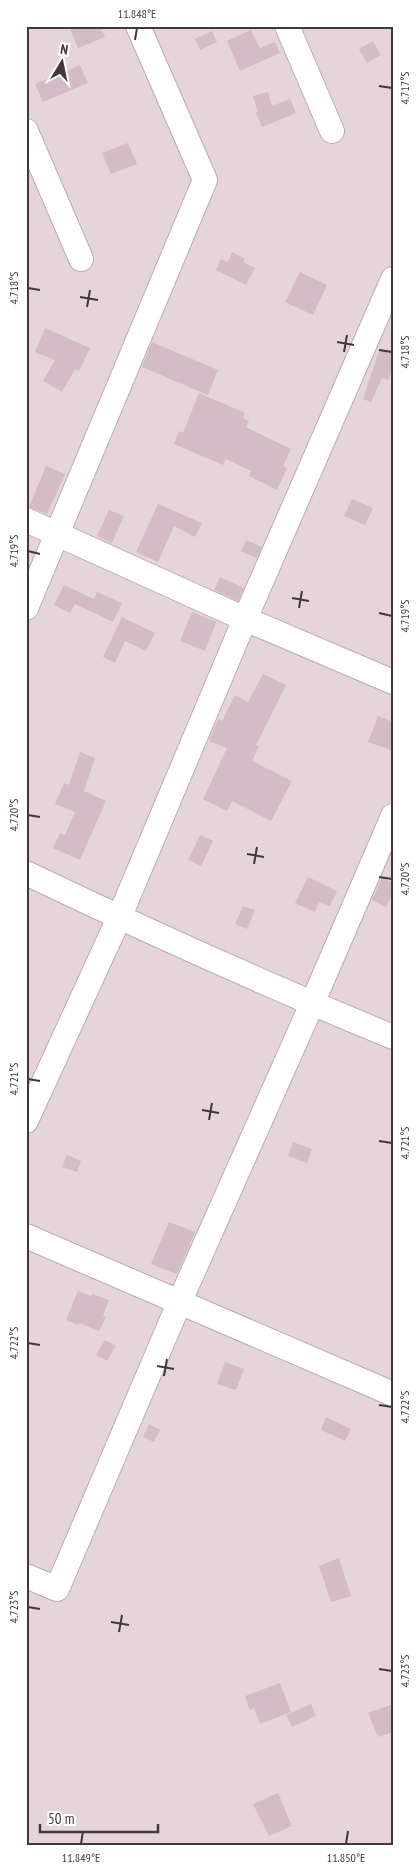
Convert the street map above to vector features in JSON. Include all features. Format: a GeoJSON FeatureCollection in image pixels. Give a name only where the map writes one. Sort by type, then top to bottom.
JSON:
{"type":"FeatureCollection","features":[{"type":"Feature","properties":{"kind":"street"},"geometry":{"type":"LineString","coordinates":[[26,608],[205,180],[138,26]]}},
{"type":"Feature","properties":{"kind":"street"},"geometry":{"type":"LineString","coordinates":[[287,26],[332,131]]}},
{"type":"Feature","properties":{"kind":"street"},"geometry":{"type":"LineString","coordinates":[[26,131],[81,259]]}},
{"type":"Feature","properties":{"kind":"street"},"geometry":{"type":"LineString","coordinates":[[26,1121],[119,918],[245,619],[393,279]]}},
{"type":"Feature","properties":{"kind":"street"},"geometry":{"type":"LineString","coordinates":[[26,520],[245,619],[393,682]]}},
{"type":"Feature","properties":{"kind":"street"},"geometry":{"type":"LineString","coordinates":[[26,1576],[57,1590],[180,1301],[393,816]]}},
{"type":"Feature","properties":{"kind":"street"},"geometry":{"type":"LineString","coordinates":[[26,873],[119,918],[312,1004],[393,1037]]}},
{"type":"Feature","properties":{"kind":"street"},"geometry":{"type":"LineString","coordinates":[[26,1236],[393,1394]]}},
{"type":"Feature","properties":{"kind":"shaded area"},"geometry":{"type":"Polygon","coordinates":[[[26,26],[393,26],[393,1845],[26,1845],[26,26]]]}},
{"type":"Feature","properties":{"kind":"building"},"geometry":{"type":"Polygon","coordinates":[[[69,26],[100,26],[105,37],[78,48],[69,26]]]}},
{"type":"Feature","properties":{"kind":"building"},"geometry":{"type":"Polygon","coordinates":[[[251,30],[260,48],[275,42],[280,53],[240,71],[227,41],[251,30]]]}},
{"type":"Feature","properties":{"kind":"building"},"geometry":{"type":"Polygon","coordinates":[[[212,31],[217,42],[200,50],[195,39],[212,31]]]}},
{"type":"Feature","properties":{"kind":"building"},"geometry":{"type":"Polygon","coordinates":[[[373,41],[381,55],[367,63],[359,49],[373,41]]]}},
{"type":"Feature","properties":{"kind":"building"},"geometry":{"type":"Polygon","coordinates":[[[80,65],[88,83],[43,102],[35,84],[80,65]]]}},
{"type":"Feature","properties":{"kind":"building"},"geometry":{"type":"Polygon","coordinates":[[[268,92],[272,106],[290,99],[296,113],[262,127],[256,113],[258,112],[253,96],[268,92]]]}},
{"type":"Feature","properties":{"kind":"building"},"geometry":{"type":"Polygon","coordinates":[[[128,143],[137,164],[111,174],[102,153],[128,143]]]}},
{"type":"Feature","properties":{"kind":"building"},"geometry":{"type":"Polygon","coordinates":[[[232,252],[245,259],[243,262],[255,268],[246,285],[216,270],[221,259],[228,262],[232,252]]]}},
{"type":"Feature","properties":{"kind":"building"},"geometry":{"type":"Polygon","coordinates":[[[300,272],[327,285],[313,315],[285,302],[300,272]]]}},
{"type":"Feature","properties":{"kind":"building"},"geometry":{"type":"Polygon","coordinates":[[[45,328],[90,348],[79,371],[75,369],[62,392],[43,381],[55,360],[35,352],[45,328]]]}},
{"type":"Feature","properties":{"kind":"building"},"geometry":{"type":"Polygon","coordinates":[[[152,342],[218,370],[208,395],[142,367],[152,342]]]}},
{"type":"Feature","properties":{"kind":"building"},"geometry":{"type":"Polygon","coordinates":[[[380,348],[393,353],[393,367],[388,380],[382,378],[371,402],[363,399],[380,348]]]}},
{"type":"Feature","properties":{"kind":"building"},"geometry":{"type":"Polygon","coordinates":[[[199,393],[245,413],[243,418],[249,421],[246,427],[291,449],[283,466],[287,468],[277,490],[249,476],[251,471],[226,459],[223,465],[174,444],[179,431],[183,433],[199,393]]]}},
{"type":"Feature","properties":{"kind":"building"},"geometry":{"type":"Polygon","coordinates":[[[46,466],[65,474],[47,514],[29,507],[46,466]]]}},
{"type":"Feature","properties":{"kind":"building"},"geometry":{"type":"Polygon","coordinates":[[[352,499],[373,508],[365,525],[344,516],[352,499]]]}},
{"type":"Feature","properties":{"kind":"building"},"geometry":{"type":"Polygon","coordinates":[[[158,504],[202,523],[195,537],[174,526],[158,562],[136,552],[158,504]]]}},
{"type":"Feature","properties":{"kind":"building"},"geometry":{"type":"Polygon","coordinates":[[[109,510],[124,516],[112,543],[97,536],[109,510]]]}},
{"type":"Feature","properties":{"kind":"building"},"geometry":{"type":"Polygon","coordinates":[[[246,540],[262,547],[257,558],[241,551],[246,540]]]}},
{"type":"Feature","properties":{"kind":"building"},"geometry":{"type":"Polygon","coordinates":[[[220,577],[244,588],[238,601],[214,590],[220,577]]]}},
{"type":"Feature","properties":{"kind":"building"},"geometry":{"type":"Polygon","coordinates":[[[64,585],[94,599],[97,592],[122,603],[113,622],[75,604],[70,613],[54,605],[64,585]]]}},
{"type":"Feature","properties":{"kind":"building"},"geometry":{"type":"Polygon","coordinates":[[[192,612],[216,622],[205,651],[180,641],[192,612]]]}},
{"type":"Feature","properties":{"kind":"building"},"geometry":{"type":"Polygon","coordinates":[[[122,617],[155,633],[146,651],[125,641],[115,663],[103,657],[122,617]]]}},
{"type":"Feature","properties":{"kind":"building"},"geometry":{"type":"Polygon","coordinates":[[[263,674],[286,685],[256,745],[259,746],[252,761],[292,781],[271,821],[232,801],[227,811],[203,799],[227,748],[209,741],[218,719],[222,721],[235,695],[248,702],[263,674]]]}},
{"type":"Feature","properties":{"kind":"building"},"geometry":{"type":"Polygon","coordinates":[[[378,716],[393,722],[393,751],[368,742],[378,716]]]}},
{"type":"Feature","properties":{"kind":"building"},"geometry":{"type":"Polygon","coordinates":[[[80,752],[95,758],[84,791],[106,801],[80,860],[53,848],[60,833],[65,835],[75,812],[55,804],[64,783],[69,785],[80,752]]]}},
{"type":"Feature","properties":{"kind":"building"},"geometry":{"type":"Polygon","coordinates":[[[200,835],[213,841],[201,866],[188,860],[200,835]]]}},
{"type":"Feature","properties":{"kind":"building"},"geometry":{"type":"Polygon","coordinates":[[[308,877],[337,891],[330,906],[319,902],[315,912],[295,903],[308,877]]]}},
{"type":"Feature","properties":{"kind":"building"},"geometry":{"type":"Polygon","coordinates":[[[382,877],[393,883],[393,892],[386,907],[372,900],[382,877]]]}},
{"type":"Feature","properties":{"kind":"building"},"geometry":{"type":"Polygon","coordinates":[[[243,906],[255,910],[247,929],[235,924],[243,906]]]}},
{"type":"Feature","properties":{"kind":"building"},"geometry":{"type":"Polygon","coordinates":[[[293,1142],[312,1149],[307,1163],[288,1156],[293,1142]]]}},
{"type":"Feature","properties":{"kind":"building"},"geometry":{"type":"Polygon","coordinates":[[[67,1155],[81,1161],[77,1172],[62,1167],[67,1155]]]}},
{"type":"Feature","properties":{"kind":"building"},"geometry":{"type":"Polygon","coordinates":[[[169,1222],[195,1232],[177,1274],[151,1264],[169,1222]]]}},
{"type":"Feature","properties":{"kind":"building"},"geometry":{"type":"Polygon","coordinates":[[[78,1291],[109,1300],[103,1316],[106,1317],[99,1331],[66,1320],[78,1291]]]}},
{"type":"Feature","properties":{"kind":"building"},"geometry":{"type":"Polygon","coordinates":[[[105,1340],[116,1346],[107,1361],[96,1355],[105,1340]]]}},
{"type":"Feature","properties":{"kind":"building"},"geometry":{"type":"Polygon","coordinates":[[[225,1362],[244,1369],[236,1390],[217,1384],[225,1362]]]}},
{"type":"Feature","properties":{"kind":"building"},"geometry":{"type":"Polygon","coordinates":[[[326,1417],[351,1429],[345,1441],[321,1430],[326,1417]]]}},
{"type":"Feature","properties":{"kind":"building"},"geometry":{"type":"Polygon","coordinates":[[[149,1424],[160,1430],[154,1442],[143,1437],[149,1424]]]}},
{"type":"Feature","properties":{"kind":"building"},"geometry":{"type":"Polygon","coordinates":[[[339,1558],[351,1596],[331,1602],[319,1566],[339,1558]]]}},
{"type":"Feature","properties":{"kind":"building"},"geometry":{"type":"Polygon","coordinates":[[[280,1683],[291,1712],[260,1724],[254,1708],[250,1710],[245,1696],[280,1683]]]}},
{"type":"Feature","properties":{"kind":"building"},"geometry":{"type":"Polygon","coordinates":[[[311,1704],[316,1716],[292,1727],[286,1715],[311,1704]]]}},
{"type":"Feature","properties":{"kind":"building"},"geometry":{"type":"Polygon","coordinates":[[[393,1704],[393,1732],[378,1737],[368,1713],[393,1704]]]}},
{"type":"Feature","properties":{"kind":"building"},"geometry":{"type":"Polygon","coordinates":[[[278,1793],[292,1826],[269,1836],[253,1804],[278,1793]]]}}]}
